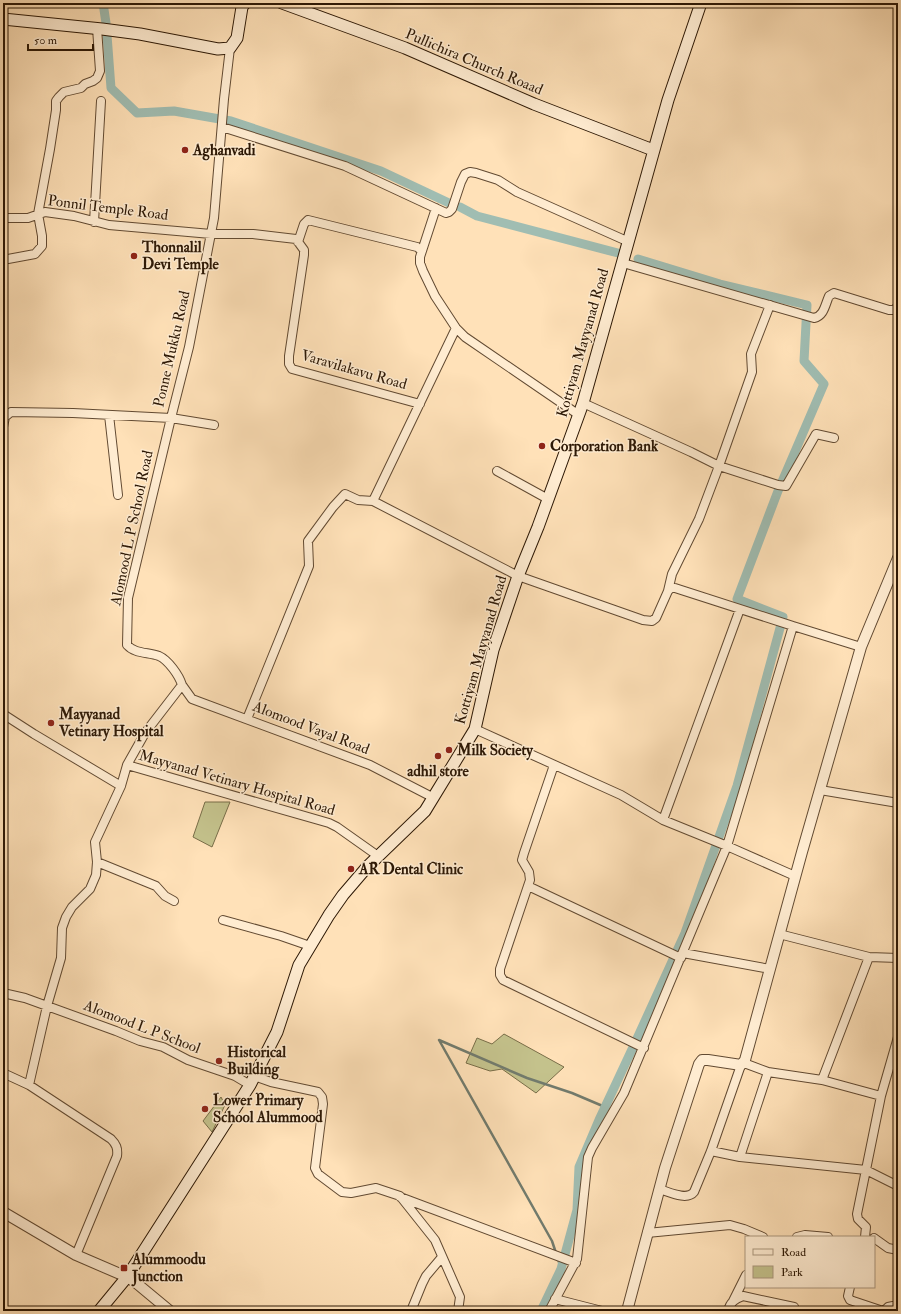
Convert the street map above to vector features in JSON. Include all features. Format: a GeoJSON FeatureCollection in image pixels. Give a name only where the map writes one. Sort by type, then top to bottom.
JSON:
{"type":"FeatureCollection","features":[{"type":"Feature","properties":{"kind":"main road"},"geometry":{"type":"LineString","coordinates":[[3,19],[97,28],[140,34],[218,49],[230,48],[237,38],[242,8],[245,3]]}},
{"type":"Feature","properties":{"kind":"main road","name":"Pullichira Church Roaad"},"geometry":{"type":"LineString","coordinates":[[282,3],[405,48],[534,104],[653,150]]}},
{"type":"Feature","properties":{"kind":"main road","name":"Kottiyam Mayyanad Road"},"geometry":{"type":"LineString","coordinates":[[99,1311],[127,1277],[252,1081],[276,1032],[299,965],[329,915],[343,895],[367,867],[425,811],[475,729],[493,650],[518,576],[583,403],[629,242],[653,150],[668,100],[701,3]]}},
{"type":"Feature","properties":{"kind":"street"},"geometry":{"type":"LineString","coordinates":[[8,259],[35,254],[42,246],[42,236],[38,214],[55,118],[56,101],[64,92],[81,88],[85,84],[97,78],[100,71],[97,28]]}},
{"type":"Feature","properties":{"kind":"street","name":"Ponne Mukku Road"},"geometry":{"type":"LineString","coordinates":[[3,427],[5,417],[11,412],[171,418],[190,347],[214,218],[230,48]]}},
{"type":"Feature","properties":{"kind":"street"},"geometry":{"type":"LineString","coordinates":[[94,222],[101,101]]}},
{"type":"Feature","properties":{"kind":"street"},"geometry":{"type":"LineString","coordinates":[[222,127],[345,166],[446,213],[452,209],[465,174],[470,172],[476,173],[498,180],[517,192],[629,242]]}},
{"type":"Feature","properties":{"kind":"street"},"geometry":{"type":"LineString","coordinates":[[436,208],[420,257],[420,264],[435,296],[456,328],[465,337],[579,415]]}},
{"type":"Feature","properties":{"kind":"street","name":"Ponnil Temple Road"},"geometry":{"type":"LineString","coordinates":[[3,218],[28,218],[46,212],[74,216],[109,225],[211,234],[254,234],[297,241]]}},
{"type":"Feature","properties":{"kind":"street"},"geometry":{"type":"LineString","coordinates":[[297,241],[304,224],[308,220],[417,247],[422,251]]}},
{"type":"Feature","properties":{"kind":"street","name":"Varavilakavu Road"},"geometry":{"type":"LineString","coordinates":[[297,241],[304,250],[304,255],[289,356],[289,364],[292,369],[420,404]]}},
{"type":"Feature","properties":{"kind":"street"},"geometry":{"type":"LineString","coordinates":[[623,263],[814,318],[818,317],[822,313],[829,296],[834,293],[889,310],[894,310],[898,306]]}},
{"type":"Feature","properties":{"kind":"street"},"geometry":{"type":"LineString","coordinates":[[247,719],[309,566],[308,541],[345,494],[358,500],[374,501],[518,576],[648,621],[652,621],[656,618],[668,591],[672,574],[699,519],[720,466],[752,372],[751,354],[770,305]]}},
{"type":"Feature","properties":{"kind":"street"},"geometry":{"type":"LineString","coordinates":[[374,501],[456,328]]}},
{"type":"Feature","properties":{"kind":"street"},"geometry":{"type":"LineString","coordinates":[[583,403],[720,466],[786,486],[816,434],[834,438]]}},
{"type":"Feature","properties":{"kind":"street"},"geometry":{"type":"LineString","coordinates":[[109,415],[118,494]]}},
{"type":"Feature","properties":{"kind":"street"},"geometry":{"type":"LineString","coordinates":[[171,418],[214,425]]}},
{"type":"Feature","properties":{"kind":"street","name":"Alomood L P School Road"},"geometry":{"type":"LineString","coordinates":[[171,418],[128,598],[127,645],[131,650],[160,657],[166,661],[180,679],[182,685]]}},
{"type":"Feature","properties":{"kind":"street"},"geometry":{"type":"LineString","coordinates":[[496,470],[548,499]]}},
{"type":"Feature","properties":{"kind":"street"},"geometry":{"type":"LineString","coordinates":[[659,1189],[682,1196],[692,1195],[711,1151],[742,1064],[861,647],[898,558]]}},
{"type":"Feature","properties":{"kind":"street"},"geometry":{"type":"LineString","coordinates":[[668,591],[671,588],[679,589],[861,647]]}},
{"type":"Feature","properties":{"kind":"street"},"geometry":{"type":"LineString","coordinates":[[663,820],[740,608]]}},
{"type":"Feature","properties":{"kind":"street"},"geometry":{"type":"LineString","coordinates":[[549,1311],[576,1264],[588,1157],[624,1092],[644,1048],[728,846],[793,626]]}},
{"type":"Feature","properties":{"kind":"street"},"geometry":{"type":"LineString","coordinates":[[29,1085],[46,1006],[61,958],[62,928],[72,907],[90,889],[96,875],[97,862],[95,842],[121,786],[127,765],[145,732],[182,685]]}},
{"type":"Feature","properties":{"kind":"street","name":"Alomood Vayal Road"},"geometry":{"type":"LineString","coordinates":[[182,685],[192,699],[370,765],[434,798]]}},
{"type":"Feature","properties":{"kind":"street"},"geometry":{"type":"LineString","coordinates":[[3,714],[121,786]]}},
{"type":"Feature","properties":{"kind":"street"},"geometry":{"type":"LineString","coordinates":[[475,729],[621,795],[663,820],[728,846],[795,876]]}},
{"type":"Feature","properties":{"kind":"street","name":"Mayyanad Vetinary Hospital Road"},"geometry":{"type":"LineString","coordinates":[[127,765],[329,823],[378,856]]}},
{"type":"Feature","properties":{"kind":"street"},"geometry":{"type":"LineString","coordinates":[[554,765],[522,860],[529,872],[530,880],[500,969],[500,975],[503,980],[644,1048]]}},
{"type":"Feature","properties":{"kind":"street"},"geometry":{"type":"LineString","coordinates":[[820,790],[898,803]]}},
{"type":"Feature","properties":{"kind":"street"},"geometry":{"type":"LineString","coordinates":[[97,862],[156,886],[166,896],[174,901]]}},
{"type":"Feature","properties":{"kind":"street"},"geometry":{"type":"LineString","coordinates":[[528,886],[682,955],[770,969]]}},
{"type":"Feature","properties":{"kind":"street"},"geometry":{"type":"LineString","coordinates":[[223,920],[281,936],[310,946]]}},
{"type":"Feature","properties":{"kind":"street"},"geometry":{"type":"LineString","coordinates":[[779,934],[868,958],[898,958]]}},
{"type":"Feature","properties":{"kind":"street"},"geometry":{"type":"LineString","coordinates":[[822,1080],[868,958]]}},
{"type":"Feature","properties":{"kind":"street","name":"Alomood L P School"},"geometry":{"type":"LineString","coordinates":[[3,993],[25,998],[140,1041],[163,1047],[188,1060],[235,1076],[252,1081],[271,1082],[318,1092],[322,1097],[323,1104],[315,1168],[318,1174],[342,1192],[376,1188],[576,1264]]}},
{"type":"Feature","properties":{"kind":"street"},"geometry":{"type":"LineString","coordinates":[[868,1236],[866,1227],[858,1219],[857,1214],[881,1096],[898,1037]]}},
{"type":"Feature","properties":{"kind":"street"},"geometry":{"type":"LineString","coordinates":[[627,1311],[665,1168],[699,1064],[702,1060],[742,1064],[768,1072],[822,1080],[881,1096]]}},
{"type":"Feature","properties":{"kind":"street"},"geometry":{"type":"LineString","coordinates":[[740,1157],[768,1072]]}},
{"type":"Feature","properties":{"kind":"street"},"geometry":{"type":"LineString","coordinates":[[3,1073],[29,1085],[111,1139],[116,1144],[118,1150],[117,1156],[76,1255]]}},
{"type":"Feature","properties":{"kind":"street"},"geometry":{"type":"LineString","coordinates":[[711,1151],[740,1157],[866,1170],[898,1186]]}},
{"type":"Feature","properties":{"kind":"street"},"geometry":{"type":"LineString","coordinates":[[400,1196],[435,1240],[460,1297],[458,1311]]}},
{"type":"Feature","properties":{"kind":"street"},"geometry":{"type":"LineString","coordinates":[[3,1212],[76,1255],[127,1277],[170,1311]]}},
{"type":"Feature","properties":{"kind":"street"},"geometry":{"type":"LineString","coordinates":[[648,1233],[730,1226],[744,1229],[761,1236]]}},
{"type":"Feature","properties":{"kind":"street"},"geometry":{"type":"LineString","coordinates":[[801,1236],[816,1236]]}},
{"type":"Feature","properties":{"kind":"street"},"geometry":{"type":"LineString","coordinates":[[875,1240],[888,1248],[898,1250]]}},
{"type":"Feature","properties":{"kind":"street"},"geometry":{"type":"LineString","coordinates":[[411,1311],[426,1276],[442,1257]]}},
{"type":"Feature","properties":{"kind":"street"},"geometry":{"type":"LineString","coordinates":[[728,1311],[745,1277]]}},
{"type":"Feature","properties":{"kind":"street"},"geometry":{"type":"LineString","coordinates":[[850,1288],[848,1296],[850,1300],[882,1310],[893,1306],[898,1308]]}},
{"type":"Feature","properties":{"kind":"street"},"geometry":{"type":"LineString","coordinates":[[732,1302],[736,1298],[743,1296],[794,1307]]}},
{"type":"Feature","properties":{"kind":"street"},"geometry":{"type":"LineString","coordinates":[[555,1299],[602,1311]]}},
{"type":"Feature","properties":{"kind":"green space"},"geometry":{"type":"Polygon","coordinates":[[[205,802],[230,802],[212,847],[193,837],[205,802]]]}},
{"type":"Feature","properties":{"kind":"green space"},"geometry":{"type":"Polygon","coordinates":[[[504,1034],[564,1067],[536,1093],[502,1069],[490,1071],[466,1063],[477,1038],[492,1044],[504,1034]]]}},
{"type":"Feature","properties":{"kind":"green space"},"geometry":{"type":"Polygon","coordinates":[[[221,1097],[225,1105],[212,1132],[203,1121],[221,1097]]]}},
{"type":"Feature","properties":{"kind":"waterway"},"geometry":{"type":"LineString","coordinates":[[103,3],[106,23]]}},
{"type":"Feature","properties":{"kind":"waterway"},"geometry":{"type":"LineString","coordinates":[[107,35],[111,88],[137,113],[174,111],[231,121],[381,171],[449,203]]}},
{"type":"Feature","properties":{"kind":"waterway"},"geometry":{"type":"LineString","coordinates":[[460,207],[477,216],[618,253]]}},
{"type":"Feature","properties":{"kind":"waterway"},"geometry":{"type":"LineString","coordinates":[[541,1311],[561,1269],[577,1210],[579,1167],[685,933],[737,786],[783,617],[737,599],[778,491],[824,384],[804,361],[807,305],[720,284],[638,259]]}},
{"type":"Feature","properties":{"kind":"waterway"},"geometry":{"type":"LineString","coordinates":[[556,1253],[552,1241],[439,1040],[527,1078],[572,1093],[605,1107]]}},
{"type":"Feature","properties":{"kind":"waterway"},"geometry":{"type":"LineString","coordinates":[[558,1259],[561,1269]]}},
{"type":"Feature","properties":{"kind":"place","name":"Aghanvadi"},"geometry":{"type":"Point","coordinates":[185,150]}},
{"type":"Feature","properties":{"kind":"place","name":"Thonnalil Devi Temple"},"geometry":{"type":"Point","coordinates":[134,256]}},
{"type":"Feature","properties":{"kind":"place","name":"Corporation Bank"},"geometry":{"type":"Point","coordinates":[542,446]}},
{"type":"Feature","properties":{"kind":"place","name":"Mayyanad Vetinary Hospital"},"geometry":{"type":"Point","coordinates":[51,723]}},
{"type":"Feature","properties":{"kind":"place","name":"Milk Society"},"geometry":{"type":"Point","coordinates":[449,750]}},
{"type":"Feature","properties":{"kind":"place","name":"adhil store"},"geometry":{"type":"Point","coordinates":[438,756]}},
{"type":"Feature","properties":{"kind":"place","name":"AR Dental Clinic"},"geometry":{"type":"Point","coordinates":[351,869]}},
{"type":"Feature","properties":{"kind":"place","name":"Historical Building"},"geometry":{"type":"Point","coordinates":[219,1061]}},
{"type":"Feature","properties":{"kind":"place","name":"Lower Primary School Alummood"},"geometry":{"type":"Point","coordinates":[205,1109]}},
{"type":"Feature","properties":{"kind":"place","name":"Alummoodu Junction"},"geometry":{"type":"Point","coordinates":[124,1268]}}]}
